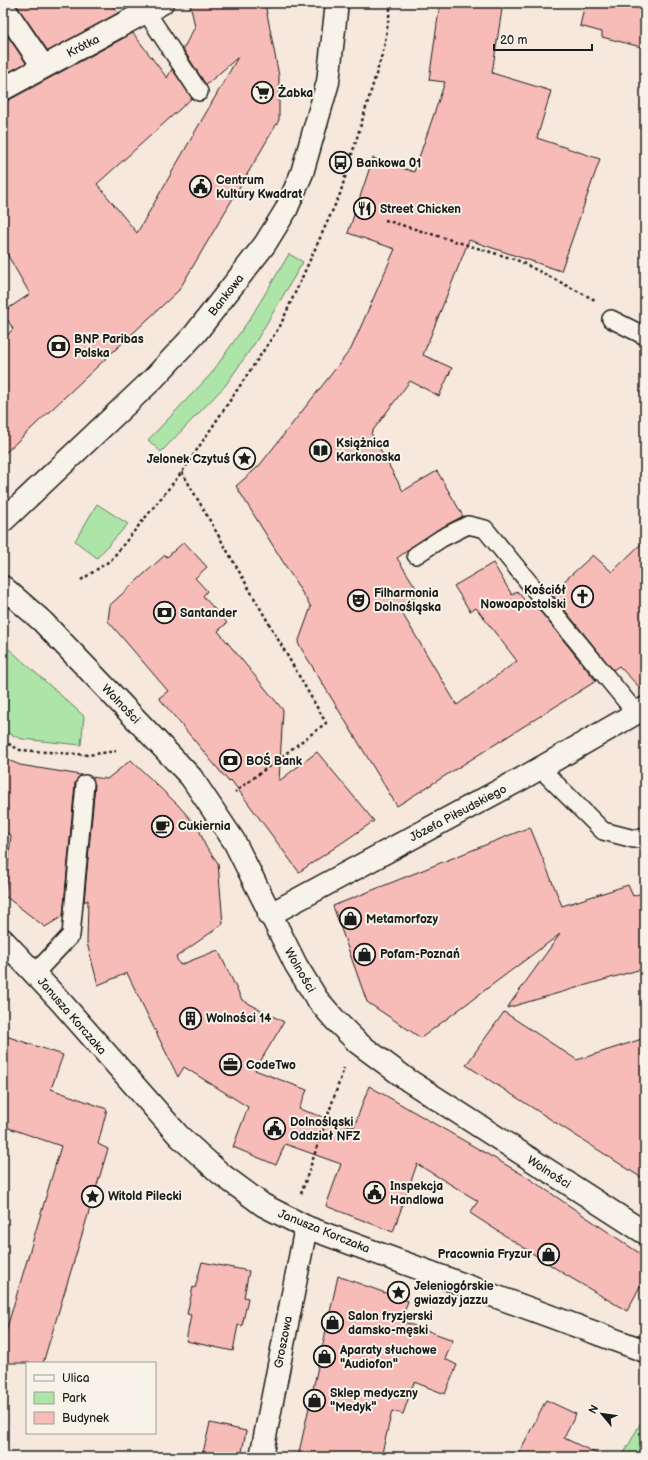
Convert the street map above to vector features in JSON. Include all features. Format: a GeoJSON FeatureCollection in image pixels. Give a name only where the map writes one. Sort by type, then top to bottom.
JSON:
{"type":"FeatureCollection","features":[{"type":"Feature","properties":{"kind":"street","name":"Bankowa"},"geometry":{"type":"LineString","coordinates":[[3,521],[153,379],[195,334],[265,244],[286,210],[302,173],[328,82],[337,3]]}},
{"type":"Feature","properties":{"kind":"street"},"geometry":{"type":"LineString","coordinates":[[3,7],[43,66]]}},
{"type":"Feature","properties":{"kind":"street","name":"Krótka"},"geometry":{"type":"LineString","coordinates":[[3,89],[43,66],[155,8]]}},
{"type":"Feature","properties":{"kind":"street","name":"Wolności"},"geometry":{"type":"LineString","coordinates":[[3,587],[42,621],[191,777],[234,841],[269,915],[296,966],[317,999],[358,1044],[408,1080],[645,1233]]}},
{"type":"Feature","properties":{"kind":"street","name":"Józefa Piłsudskiego"},"geometry":{"type":"LineString","coordinates":[[269,915],[540,768],[640,710]]}},
{"type":"Feature","properties":{"kind":"street","name":"Janusza Korczaka"},"geometry":{"type":"LineString","coordinates":[[3,940],[35,973],[179,1136],[221,1174],[263,1205],[306,1226],[645,1352]]}},
{"type":"Feature","properties":{"kind":"street","name":"Groszowa"},"geometry":{"type":"LineString","coordinates":[[261,1457],[306,1226]]}},
{"type":"Feature","properties":{"kind":"lane"},"geometry":{"type":"LineString","coordinates":[[155,8],[199,92]]}},
{"type":"Feature","properties":{"kind":"lane"},"geometry":{"type":"LineString","coordinates":[[611,319],[645,336]]}},
{"type":"Feature","properties":{"kind":"lane"},"geometry":{"type":"LineString","coordinates":[[416,555],[442,538],[468,525],[485,529],[640,710]]}},
{"type":"Feature","properties":{"kind":"lane"},"geometry":{"type":"LineString","coordinates":[[540,768],[603,831],[634,839],[645,837]]}},
{"type":"Feature","properties":{"kind":"lane"},"geometry":{"type":"LineString","coordinates":[[35,973],[71,935],[85,784]]}},
{"type":"Feature","properties":{"kind":"path"},"geometry":{"type":"LineString","coordinates":[[81,580],[111,560],[182,472],[280,326],[340,194],[384,48],[391,3]]}},
{"type":"Feature","properties":{"kind":"path"},"geometry":{"type":"LineString","coordinates":[[384,220],[517,260],[598,301]]}},
{"type":"Feature","properties":{"kind":"path"},"geometry":{"type":"LineString","coordinates":[[182,472],[326,723],[213,809]]}},
{"type":"Feature","properties":{"kind":"path"},"geometry":{"type":"LineString","coordinates":[[3,741],[20,750],[88,756],[116,751]]}},
{"type":"Feature","properties":{"kind":"path"},"geometry":{"type":"LineString","coordinates":[[300,1198],[345,1066]]}},
{"type":"Feature","properties":{"kind":"green space"},"geometry":{"type":"Polygon","coordinates":[[[289,254],[303,262],[255,343],[225,386],[161,452],[148,440],[211,374],[251,317],[289,254]]]}},
{"type":"Feature","properties":{"kind":"green space"},"geometry":{"type":"Polygon","coordinates":[[[97,504],[128,524],[97,558],[75,541],[97,504]]]}},
{"type":"Feature","properties":{"kind":"green space"},"geometry":{"type":"Polygon","coordinates":[[[3,648],[9,649],[84,716],[81,745],[22,739],[3,731],[3,648]]]}},
{"type":"Feature","properties":{"kind":"green space"},"geometry":{"type":"Polygon","coordinates":[[[645,1415],[645,1457],[622,1457],[645,1415]]]}},
{"type":"Feature","properties":{"kind":"building"},"geometry":{"type":"Polygon","coordinates":[[[15,3],[110,3],[118,13],[48,51],[15,3]]]}},
{"type":"Feature","properties":{"kind":"building"},"geometry":{"type":"Polygon","coordinates":[[[190,3],[265,3],[279,76],[279,120],[179,290],[3,455],[3,340],[13,329],[3,312],[30,294],[3,247],[3,101],[9,100],[133,33],[167,78],[172,69],[192,98],[97,184],[137,233],[238,57],[206,85],[183,49],[195,27],[190,3]]]}},
{"type":"Feature","properties":{"kind":"building"},"geometry":{"type":"Polygon","coordinates":[[[440,3],[503,3],[492,73],[551,91],[537,138],[600,159],[561,271],[469,240],[423,355],[452,368],[439,396],[410,381],[371,433],[403,491],[437,471],[463,516],[437,530],[397,558],[420,594],[399,608],[457,705],[517,661],[476,608],[470,611],[454,586],[493,563],[512,595],[517,591],[532,609],[536,606],[596,681],[397,806],[298,643],[311,607],[236,486],[259,466],[351,349],[395,249],[348,233],[373,158],[414,172],[445,82],[429,80],[440,3]]]}},
{"type":"Feature","properties":{"kind":"building"},"geometry":{"type":"Polygon","coordinates":[[[585,3],[645,3],[645,48],[602,37],[602,32],[580,26],[585,3]]]}},
{"type":"Feature","properties":{"kind":"building"},"geometry":{"type":"Polygon","coordinates":[[[3,29],[26,63],[3,75],[3,29]]]}},
{"type":"Feature","properties":{"kind":"building"},"geometry":{"type":"Polygon","coordinates":[[[645,540],[645,693],[619,666],[613,670],[551,593],[593,555],[612,572],[645,540]]]}},
{"type":"Feature","properties":{"kind":"building"},"geometry":{"type":"Polygon","coordinates":[[[184,542],[207,567],[195,578],[207,591],[203,596],[227,623],[218,631],[283,710],[279,781],[317,752],[374,821],[299,872],[231,780],[229,782],[159,698],[168,691],[108,621],[110,605],[165,555],[167,557],[184,542]]]}},
{"type":"Feature","properties":{"kind":"building"},"geometry":{"type":"Polygon","coordinates":[[[3,758],[20,765],[81,775],[75,783],[63,916],[45,927],[5,896],[11,835],[3,832],[3,758]]]}},
{"type":"Feature","properties":{"kind":"building"},"geometry":{"type":"Polygon","coordinates":[[[131,760],[178,805],[199,829],[205,845],[218,863],[223,924],[176,957],[180,965],[218,950],[242,1000],[284,1022],[255,1070],[307,1090],[299,1109],[354,1127],[369,1086],[527,1177],[645,1257],[645,1277],[627,1311],[566,1275],[470,1213],[478,1201],[417,1164],[393,1232],[326,1206],[341,1164],[285,1144],[276,1165],[233,1147],[248,1107],[184,1067],[178,1077],[127,973],[98,985],[87,943],[88,900],[84,902],[95,785],[91,777],[107,779],[131,760]]]}},
{"type":"Feature","properties":{"kind":"building"},"geometry":{"type":"Polygon","coordinates":[[[530,827],[562,906],[628,885],[633,896],[645,892],[645,968],[507,1008],[560,934],[421,1038],[367,1002],[333,906],[530,827]]]}},
{"type":"Feature","properties":{"kind":"building"},"geometry":{"type":"Polygon","coordinates":[[[504,1012],[577,1060],[645,1038],[645,1180],[466,1065],[504,1012]]]}},
{"type":"Feature","properties":{"kind":"building"},"geometry":{"type":"Polygon","coordinates":[[[3,1035],[63,1055],[51,1089],[107,1109],[98,1144],[108,1149],[43,1362],[3,1363],[3,1341],[61,1146],[3,1126],[3,1035]]]}},
{"type":"Feature","properties":{"kind":"building"},"geometry":{"type":"Polygon","coordinates":[[[202,1262],[249,1271],[244,1297],[248,1298],[242,1326],[238,1325],[233,1351],[186,1341],[191,1315],[187,1314],[193,1287],[195,1288],[202,1262]]]}},
{"type":"Feature","properties":{"kind":"building"},"geometry":{"type":"Polygon","coordinates":[[[338,1276],[408,1301],[401,1321],[453,1340],[445,1359],[457,1365],[445,1394],[414,1382],[403,1414],[392,1411],[381,1457],[298,1457],[338,1276]]]}},
{"type":"Feature","properties":{"kind":"building"},"geometry":{"type":"Polygon","coordinates":[[[546,1400],[576,1414],[564,1438],[604,1457],[517,1457],[546,1400]]]}},
{"type":"Feature","properties":{"kind":"building"},"geometry":{"type":"Polygon","coordinates":[[[210,1423],[246,1431],[241,1457],[202,1457],[210,1423]]]}},
{"type":"Feature","properties":{"kind":"place","name":"Żabka"},"geometry":{"type":"Point","coordinates":[263,93]}},
{"type":"Feature","properties":{"kind":"place","name":"Bankowa 01"},"geometry":{"type":"Point","coordinates":[340,163]}},
{"type":"Feature","properties":{"kind":"place","name":"Centrum Kultury Kwadrat"},"geometry":{"type":"Point","coordinates":[201,187]}},
{"type":"Feature","properties":{"kind":"place","name":"Street Chicken"},"geometry":{"type":"Point","coordinates":[364,209]}},
{"type":"Feature","properties":{"kind":"place","name":"BNP Paribas Polska"},"geometry":{"type":"Point","coordinates":[58,346]}},
{"type":"Feature","properties":{"kind":"place","name":"Książnica Karkonoska"},"geometry":{"type":"Point","coordinates":[321,450]}},
{"type":"Feature","properties":{"kind":"place","name":"Jelonek Czytuś"},"geometry":{"type":"Point","coordinates":[245,459]}},
{"type":"Feature","properties":{"kind":"place","name":"Kościół Nowoapostolski"},"geometry":{"type":"Point","coordinates":[582,597]}},
{"type":"Feature","properties":{"kind":"place","name":"Filharmonia Dolnośląska"},"geometry":{"type":"Point","coordinates":[359,600]}},
{"type":"Feature","properties":{"kind":"place","name":"Santander"},"geometry":{"type":"Point","coordinates":[164,613]}},
{"type":"Feature","properties":{"kind":"place","name":"BOŚ Bank"},"geometry":{"type":"Point","coordinates":[230,761]}},
{"type":"Feature","properties":{"kind":"place","name":"Cukiernia"},"geometry":{"type":"Point","coordinates":[162,826]}},
{"type":"Feature","properties":{"kind":"place","name":"Metamorfozy"},"geometry":{"type":"Point","coordinates":[350,919]}},
{"type":"Feature","properties":{"kind":"place","name":"Pofam-Poznań"},"geometry":{"type":"Point","coordinates":[365,954]}},
{"type":"Feature","properties":{"kind":"place","name":"Wolności 14"},"geometry":{"type":"Point","coordinates":[190,1018]}},
{"type":"Feature","properties":{"kind":"place","name":"CodeTwo"},"geometry":{"type":"Point","coordinates":[231,1065]}},
{"type":"Feature","properties":{"kind":"place","name":"Dolnośląski Oddział NFZ"},"geometry":{"type":"Point","coordinates":[275,1129]}},
{"type":"Feature","properties":{"kind":"place","name":"Inspekcja Handlowa"},"geometry":{"type":"Point","coordinates":[374,1193]}},
{"type":"Feature","properties":{"kind":"place","name":"Witold Pilecki"},"geometry":{"type":"Point","coordinates":[93,1196]}},
{"type":"Feature","properties":{"kind":"place","name":"Pracownia Fryzur"},"geometry":{"type":"Point","coordinates":[548,1254]}},
{"type":"Feature","properties":{"kind":"place","name":"Jeleniogórskie gwiazdy jazzu"},"geometry":{"type":"Point","coordinates":[398,1293]}},
{"type":"Feature","properties":{"kind":"place","name":"Salon fryzjerski damsko-męski"},"geometry":{"type":"Point","coordinates":[332,1323]}},
{"type":"Feature","properties":{"kind":"place","name":"Aparaty słuchowe \"Audiofon\""},"geometry":{"type":"Point","coordinates":[324,1357]}},
{"type":"Feature","properties":{"kind":"place","name":"Sklep medyczny \"Medyk\""},"geometry":{"type":"Point","coordinates":[315,1400]}}]}
